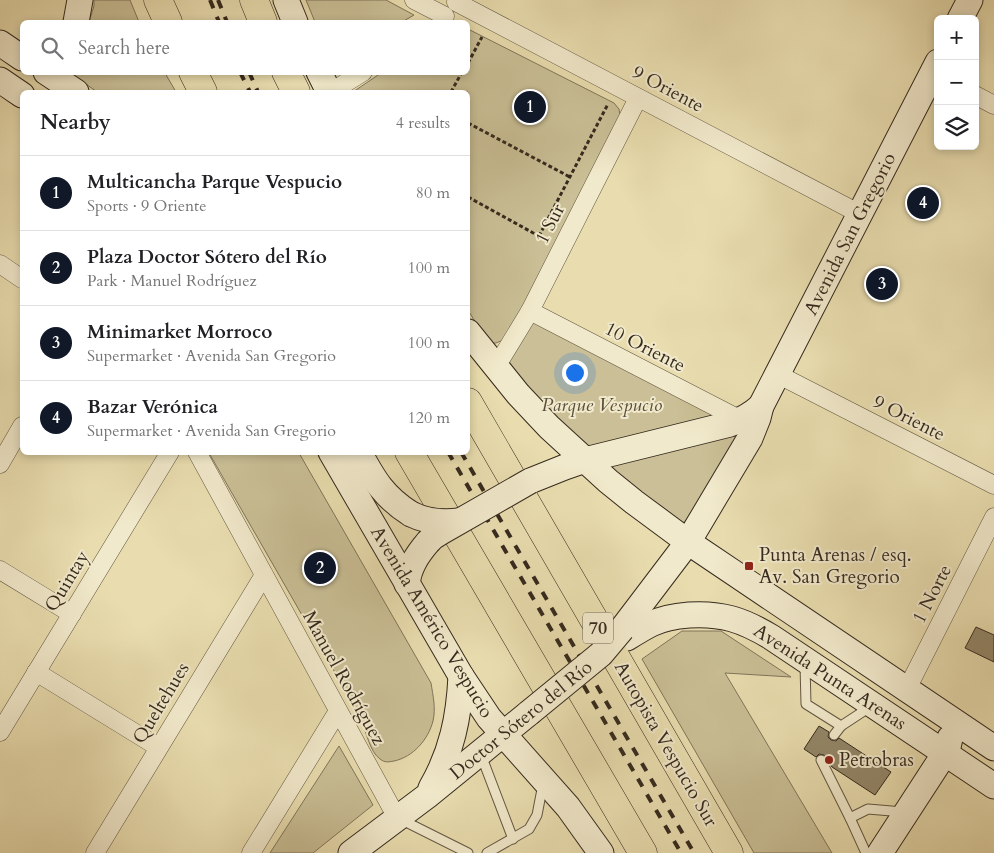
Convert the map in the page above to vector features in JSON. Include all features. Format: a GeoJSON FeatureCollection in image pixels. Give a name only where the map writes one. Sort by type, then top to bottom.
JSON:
{"type":"FeatureCollection","features":[{"type":"Feature","properties":{"kind":"highway"},"geometry":{"type":"LineString","coordinates":[[158,0],[167,20]]}},
{"type":"Feature","properties":{"kind":"highway"},"geometry":{"type":"LineString","coordinates":[[254,0],[262,20]]}},
{"type":"Feature","properties":{"kind":"highway"},"geometry":{"type":"LineString","coordinates":[[194,75],[202,90]]}},
{"type":"Feature","properties":{"kind":"highway"},"geometry":{"type":"LineString","coordinates":[[288,75],[295,90]]}},
{"type":"Feature","properties":{"kind":"highway","name":"Autopista Vespucio Sur"},"geometry":{"type":"LineString","coordinates":[[470,405],[729,853]]}},
{"type":"Feature","properties":{"kind":"highway"},"geometry":{"type":"LineString","coordinates":[[411,455],[643,853]]}},
{"type":"Feature","properties":{"kind":"main road"},"geometry":{"type":"LineString","coordinates":[[76,20],[80,0]]}},
{"type":"Feature","properties":{"kind":"main road"},"geometry":{"type":"LineString","coordinates":[[286,0],[295,20]]}},
{"type":"Feature","properties":{"kind":"main road"},"geometry":{"type":"LineString","coordinates":[[0,43],[20,57]]}},
{"type":"Feature","properties":{"kind":"main road","name":"Avenida San Gregorio"},"geometry":{"type":"LineString","coordinates":[[688,542],[750,438],[761,406],[777,374],[934,74]]}},
{"type":"Feature","properties":{"kind":"main road"},"geometry":{"type":"LineString","coordinates":[[321,75],[329,90]]}},
{"type":"Feature","properties":{"kind":"main road"},"geometry":{"type":"LineString","coordinates":[[0,80],[20,94]]}},
{"type":"Feature","properties":{"kind":"main road"},"geometry":{"type":"LineString","coordinates":[[470,334],[549,427],[634,502],[688,542],[624,634]]}},
{"type":"Feature","properties":{"kind":"main road","name":"Avenida San Gregorio"},"geometry":{"type":"LineString","coordinates":[[407,584],[419,552],[433,537],[530,481],[585,460],[730,424],[752,414],[761,406]]}},
{"type":"Feature","properties":{"kind":"main road","name":"Avenida Américo Vespucio"},"geometry":{"type":"LineString","coordinates":[[333,455],[461,676],[489,718],[568,807],[601,853]]}},
{"type":"Feature","properties":{"kind":"main road"},"geometry":{"type":"LineString","coordinates":[[361,455],[372,476],[384,492],[401,508],[429,521],[459,521]]}},
{"type":"Feature","properties":{"kind":"main road","name":"Avenida Punta Arenas"},"geometry":{"type":"LineString","coordinates":[[688,542],[994,748]]}},
{"type":"Feature","properties":{"kind":"main road","name":"Avenida Punta Arenas"},"geometry":{"type":"LineString","coordinates":[[601,654],[624,634],[652,623],[678,616],[713,614],[747,624],[771,637],[994,786]]}},
{"type":"Feature","properties":{"kind":"main road","name":"Doctor Sótero del Río"},"geometry":{"type":"LineString","coordinates":[[366,849],[397,818],[481,753],[601,654]]}},
{"type":"Feature","properties":{"kind":"main road"},"geometry":{"type":"LineString","coordinates":[[426,796],[446,759],[452,740],[460,698],[461,676]]}},
{"type":"Feature","properties":{"kind":"main road"},"geometry":{"type":"LineString","coordinates":[[880,853],[945,753],[950,740],[950,732],[942,712]]}},
{"type":"Feature","properties":{"kind":"street","name":"9 Oriente"},"geometry":{"type":"LineString","coordinates":[[414,0],[491,20],[860,214]]}},
{"type":"Feature","properties":{"kind":"street"},"geometry":{"type":"LineString","coordinates":[[333,90],[358,75]]}},
{"type":"Feature","properties":{"kind":"street"},"geometry":{"type":"LineString","coordinates":[[979,97],[994,105]]}},
{"type":"Feature","properties":{"kind":"street","name":"1 Sur"},"geometry":{"type":"LineString","coordinates":[[496,367],[530,311],[638,98]]}},
{"type":"Feature","properties":{"kind":"street"},"geometry":{"type":"LineString","coordinates":[[0,264],[20,278]]}},
{"type":"Feature","properties":{"kind":"street","name":"10 Oriente"},"geometry":{"type":"LineString","coordinates":[[530,311],[741,420]]}},
{"type":"Feature","properties":{"kind":"street","name":"9 Oriente"},"geometry":{"type":"LineString","coordinates":[[777,374],[994,486]]}},
{"type":"Feature","properties":{"kind":"street"},"geometry":{"type":"LineString","coordinates":[[0,464],[20,429]]}},
{"type":"Feature","properties":{"kind":"street","name":"Quintay"},"geometry":{"type":"LineString","coordinates":[[0,732],[168,455]]}},
{"type":"Feature","properties":{"kind":"street","name":"Manuel Rodríguez"},"geometry":{"type":"LineString","coordinates":[[199,455],[397,818]]}},
{"type":"Feature","properties":{"kind":"street","name":"1 Norte"},"geometry":{"type":"LineString","coordinates":[[907,689],[994,518]]}},
{"type":"Feature","properties":{"kind":"street"},"geometry":{"type":"LineString","coordinates":[[0,570],[72,614]]}},
{"type":"Feature","properties":{"kind":"street","name":"Queltehues"},"geometry":{"type":"LineString","coordinates":[[95,853],[264,575]]}},
{"type":"Feature","properties":{"kind":"street"},"geometry":{"type":"LineString","coordinates":[[36,672],[158,747]]}},
{"type":"Feature","properties":{"kind":"street"},"geometry":{"type":"LineString","coordinates":[[251,853],[338,712]]}},
{"type":"Feature","properties":{"kind":"lane"},"geometry":{"type":"LineString","coordinates":[[805,660],[806,704],[841,726]]}},
{"type":"Feature","properties":{"kind":"lane"},"geometry":{"type":"LineString","coordinates":[[834,735],[841,726],[874,705]]}},
{"type":"Feature","properties":{"kind":"lane"},"geometry":{"type":"LineString","coordinates":[[481,753],[513,839]]}},
{"type":"Feature","properties":{"kind":"lane"},"geometry":{"type":"LineString","coordinates":[[821,760],[866,853]]}},
{"type":"Feature","properties":{"kind":"lane"},"geometry":{"type":"LineString","coordinates":[[487,853],[529,828],[537,815],[544,779]]}},
{"type":"Feature","properties":{"kind":"lane"},"geometry":{"type":"LineString","coordinates":[[850,818],[868,809],[907,813]]}},
{"type":"Feature","properties":{"kind":"lane"},"geometry":{"type":"LineString","coordinates":[[397,818],[468,853]]}},
{"type":"Feature","properties":{"kind":"path"},"geometry":{"type":"LineString","coordinates":[[470,59],[491,20]]}},
{"type":"Feature","properties":{"kind":"path"},"geometry":{"type":"LineString","coordinates":[[452,90],[460,75]]}},
{"type":"Feature","properties":{"kind":"path"},"geometry":{"type":"LineString","coordinates":[[538,236],[617,87]]}},
{"type":"Feature","properties":{"kind":"path"},"geometry":{"type":"LineString","coordinates":[[470,124],[570,176]]}},
{"type":"Feature","properties":{"kind":"path"},"geometry":{"type":"LineString","coordinates":[[470,198],[562,249]]}},
{"type":"Feature","properties":{"kind":"green space"},"geometry":{"type":"Polygon","coordinates":[[[94,0],[130,0],[138,20],[90,20],[94,0]]]}},
{"type":"Feature","properties":{"kind":"green space"},"geometry":{"type":"Polygon","coordinates":[[[306,0],[386,0],[414,15],[405,20],[314,20],[306,0]]]}},
{"type":"Feature","properties":{"kind":"green space"},"geometry":{"type":"Polygon","coordinates":[[[470,30],[614,103],[619,109],[620,115],[521,313],[503,340],[493,343],[477,325],[470,313],[470,90],[356,90],[378,75],[470,75],[470,30]]]}},
{"type":"Feature","properties":{"kind":"green space"},"geometry":{"type":"Polygon","coordinates":[[[73,75],[166,75],[175,90],[94,90],[73,75]]]}},
{"type":"Feature","properties":{"kind":"green space","name":"Parque Vespucio"},"geometry":{"type":"Polygon","coordinates":[[[530,319],[713,412],[714,417],[596,448],[587,446],[564,431],[504,360],[530,319]]]}},
{"type":"Feature","properties":{"kind":"green space","name":"Parque Vespucio"},"geometry":{"type":"Polygon","coordinates":[[[741,432],[714,480],[685,522],[674,522],[610,466],[741,432]]]}},
{"type":"Feature","properties":{"kind":"green space"},"geometry":{"type":"Polygon","coordinates":[[[210,455],[300,455],[431,683],[434,716],[431,728],[419,747],[413,752],[401,759],[383,761],[374,752],[362,721],[210,455]]]}},
{"type":"Feature","properties":{"kind":"green space"},"geometry":{"type":"Polygon","coordinates":[[[682,631],[721,631],[791,677],[725,673],[832,853],[754,853],[642,659],[682,631]]]}},
{"type":"Feature","properties":{"kind":"green space"},"geometry":{"type":"Polygon","coordinates":[[[339,746],[373,805],[313,853],[270,853],[339,746]]]}},
{"type":"Feature","properties":{"kind":"building"},"geometry":{"type":"Polygon","coordinates":[[[976,627],[994,635],[994,662],[965,648],[976,627]]]}},
{"type":"Feature","properties":{"kind":"building"},"geometry":{"type":"Polygon","coordinates":[[[819,726],[829,732],[828,737],[831,740],[836,741],[839,738],[891,772],[875,795],[832,767],[824,755],[819,754],[816,757],[804,749],[819,726]]]}},
{"type":"Feature","properties":{"kind":"railway"},"geometry":{"type":"LineString","coordinates":[[210,0],[218,20]]}},
{"type":"Feature","properties":{"kind":"railway"},"geometry":{"type":"LineString","coordinates":[[218,0],[226,20]]}},
{"type":"Feature","properties":{"kind":"railway"},"geometry":{"type":"LineString","coordinates":[[242,75],[249,90]]}},
{"type":"Feature","properties":{"kind":"railway"},"geometry":{"type":"LineString","coordinates":[[250,75],[257,90]]}},
{"type":"Feature","properties":{"kind":"railway"},"geometry":{"type":"LineString","coordinates":[[450,455],[681,853]]}},
{"type":"Feature","properties":{"kind":"railway"},"geometry":{"type":"LineString","coordinates":[[463,455],[694,853]]}},
{"type":"Feature","properties":{"kind":"place","name":"Multicancha Parque Vespucio"},"geometry":{"type":"Point","coordinates":[530,107]}},
{"type":"Feature","properties":{"kind":"place","name":"Bazar Verónica"},"geometry":{"type":"Point","coordinates":[923,203]}},
{"type":"Feature","properties":{"kind":"place","name":"Minimarket Morroco"},"geometry":{"type":"Point","coordinates":[882,284]}},
{"type":"Feature","properties":{"kind":"place","name":"Punta Arenas / esq. Av. San Gregorio"},"geometry":{"type":"Point","coordinates":[749,566]}},
{"type":"Feature","properties":{"kind":"place","name":"Plaza Doctor Sótero del Río"},"geometry":{"type":"Point","coordinates":[320,568]}},
{"type":"Feature","properties":{"kind":"place","name":"Petrobras"},"geometry":{"type":"Point","coordinates":[829,760]}}]}
